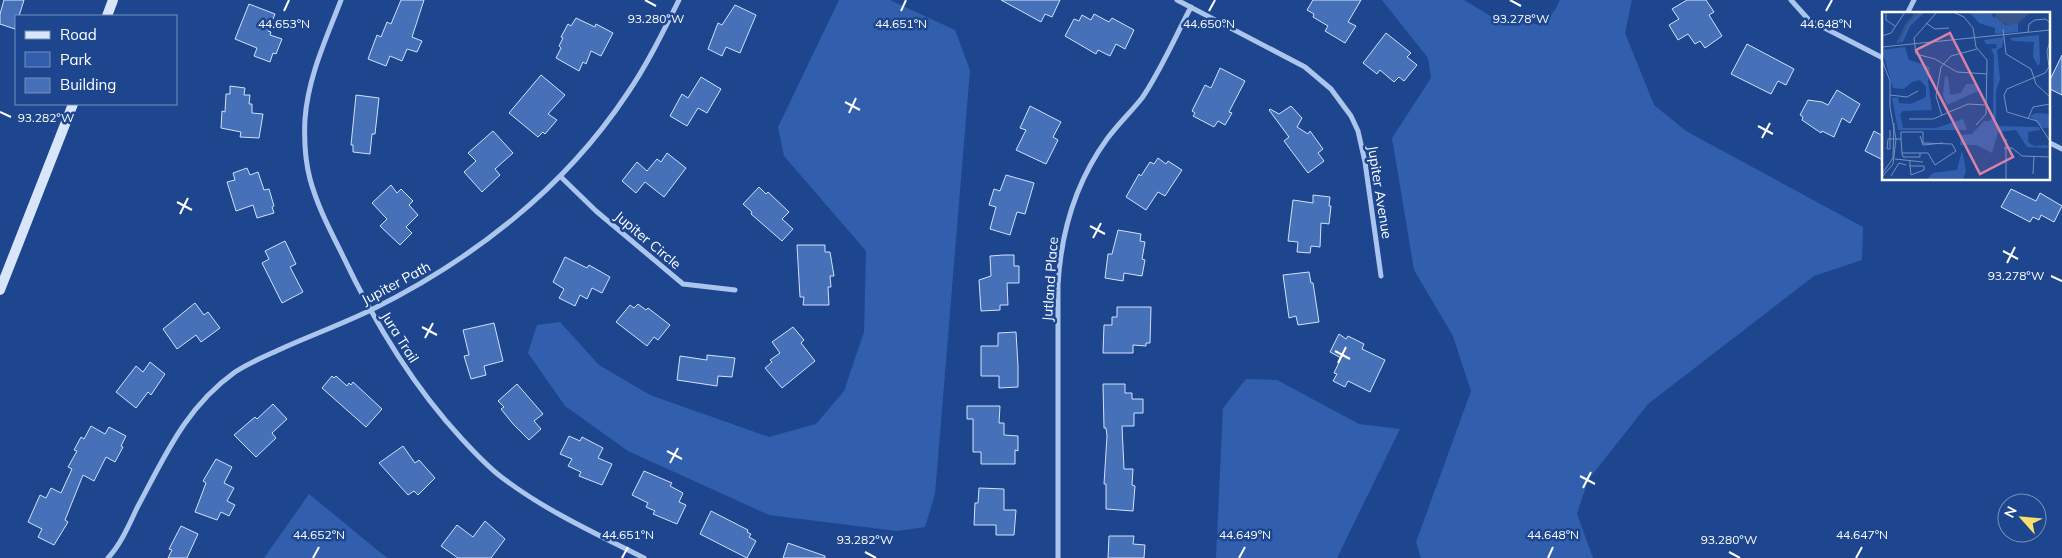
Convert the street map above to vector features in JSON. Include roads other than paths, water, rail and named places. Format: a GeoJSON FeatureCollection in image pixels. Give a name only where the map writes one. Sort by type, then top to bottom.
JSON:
{"type":"FeatureCollection","features":[{"type":"Feature","properties":{"kind":"street"},"geometry":{"type":"LineString","coordinates":[[107,15],[113,0]]}},
{"type":"Feature","properties":{"kind":"street","name":"Jura Trail"},"geometry":{"type":"LineString","coordinates":[[341,0],[312,80],[305,120],[306,159],[323,216],[370,310],[395,352],[423,392],[451,427],[483,461],[526,495],[644,558]]}},
{"type":"Feature","properties":{"kind":"street","name":"Jupiter Path"},"geometry":{"type":"LineString","coordinates":[[108,558],[121,540],[168,449],[186,419],[210,394],[236,372],[267,355],[370,310],[421,284],[469,254],[517,217],[561,177],[628,94],[680,0]]}},
{"type":"Feature","properties":{"kind":"street","name":"Jupiter Avenue"},"geometry":{"type":"LineString","coordinates":[[1177,0],[1306,67],[1320,78],[1342,102],[1351,116],[1362,146],[1381,276]]}},
{"type":"Feature","properties":{"kind":"street"},"geometry":{"type":"LineString","coordinates":[[1791,0],[1810,20],[1882,57]]}},
{"type":"Feature","properties":{"kind":"street"},"geometry":{"type":"LineString","coordinates":[[1908,12],[1914,0]]}},
{"type":"Feature","properties":{"kind":"street","name":"Jutland Place"},"geometry":{"type":"LineString","coordinates":[[1058,558],[1058,285],[1062,242],[1067,220],[1073,200],[1090,166],[1106,140],[1141,99],[1154,79],[1191,7]]}},
{"type":"Feature","properties":{"kind":"street"},"geometry":{"type":"LineString","coordinates":[[0,290],[73,105]]}},
{"type":"Feature","properties":{"kind":"street"},"geometry":{"type":"LineString","coordinates":[[2050,143],[2062,149]]}},
{"type":"Feature","properties":{"kind":"street","name":"Jupiter Circle"},"geometry":{"type":"LineString","coordinates":[[561,177],[596,211],[683,284],[735,290]]}}]}
